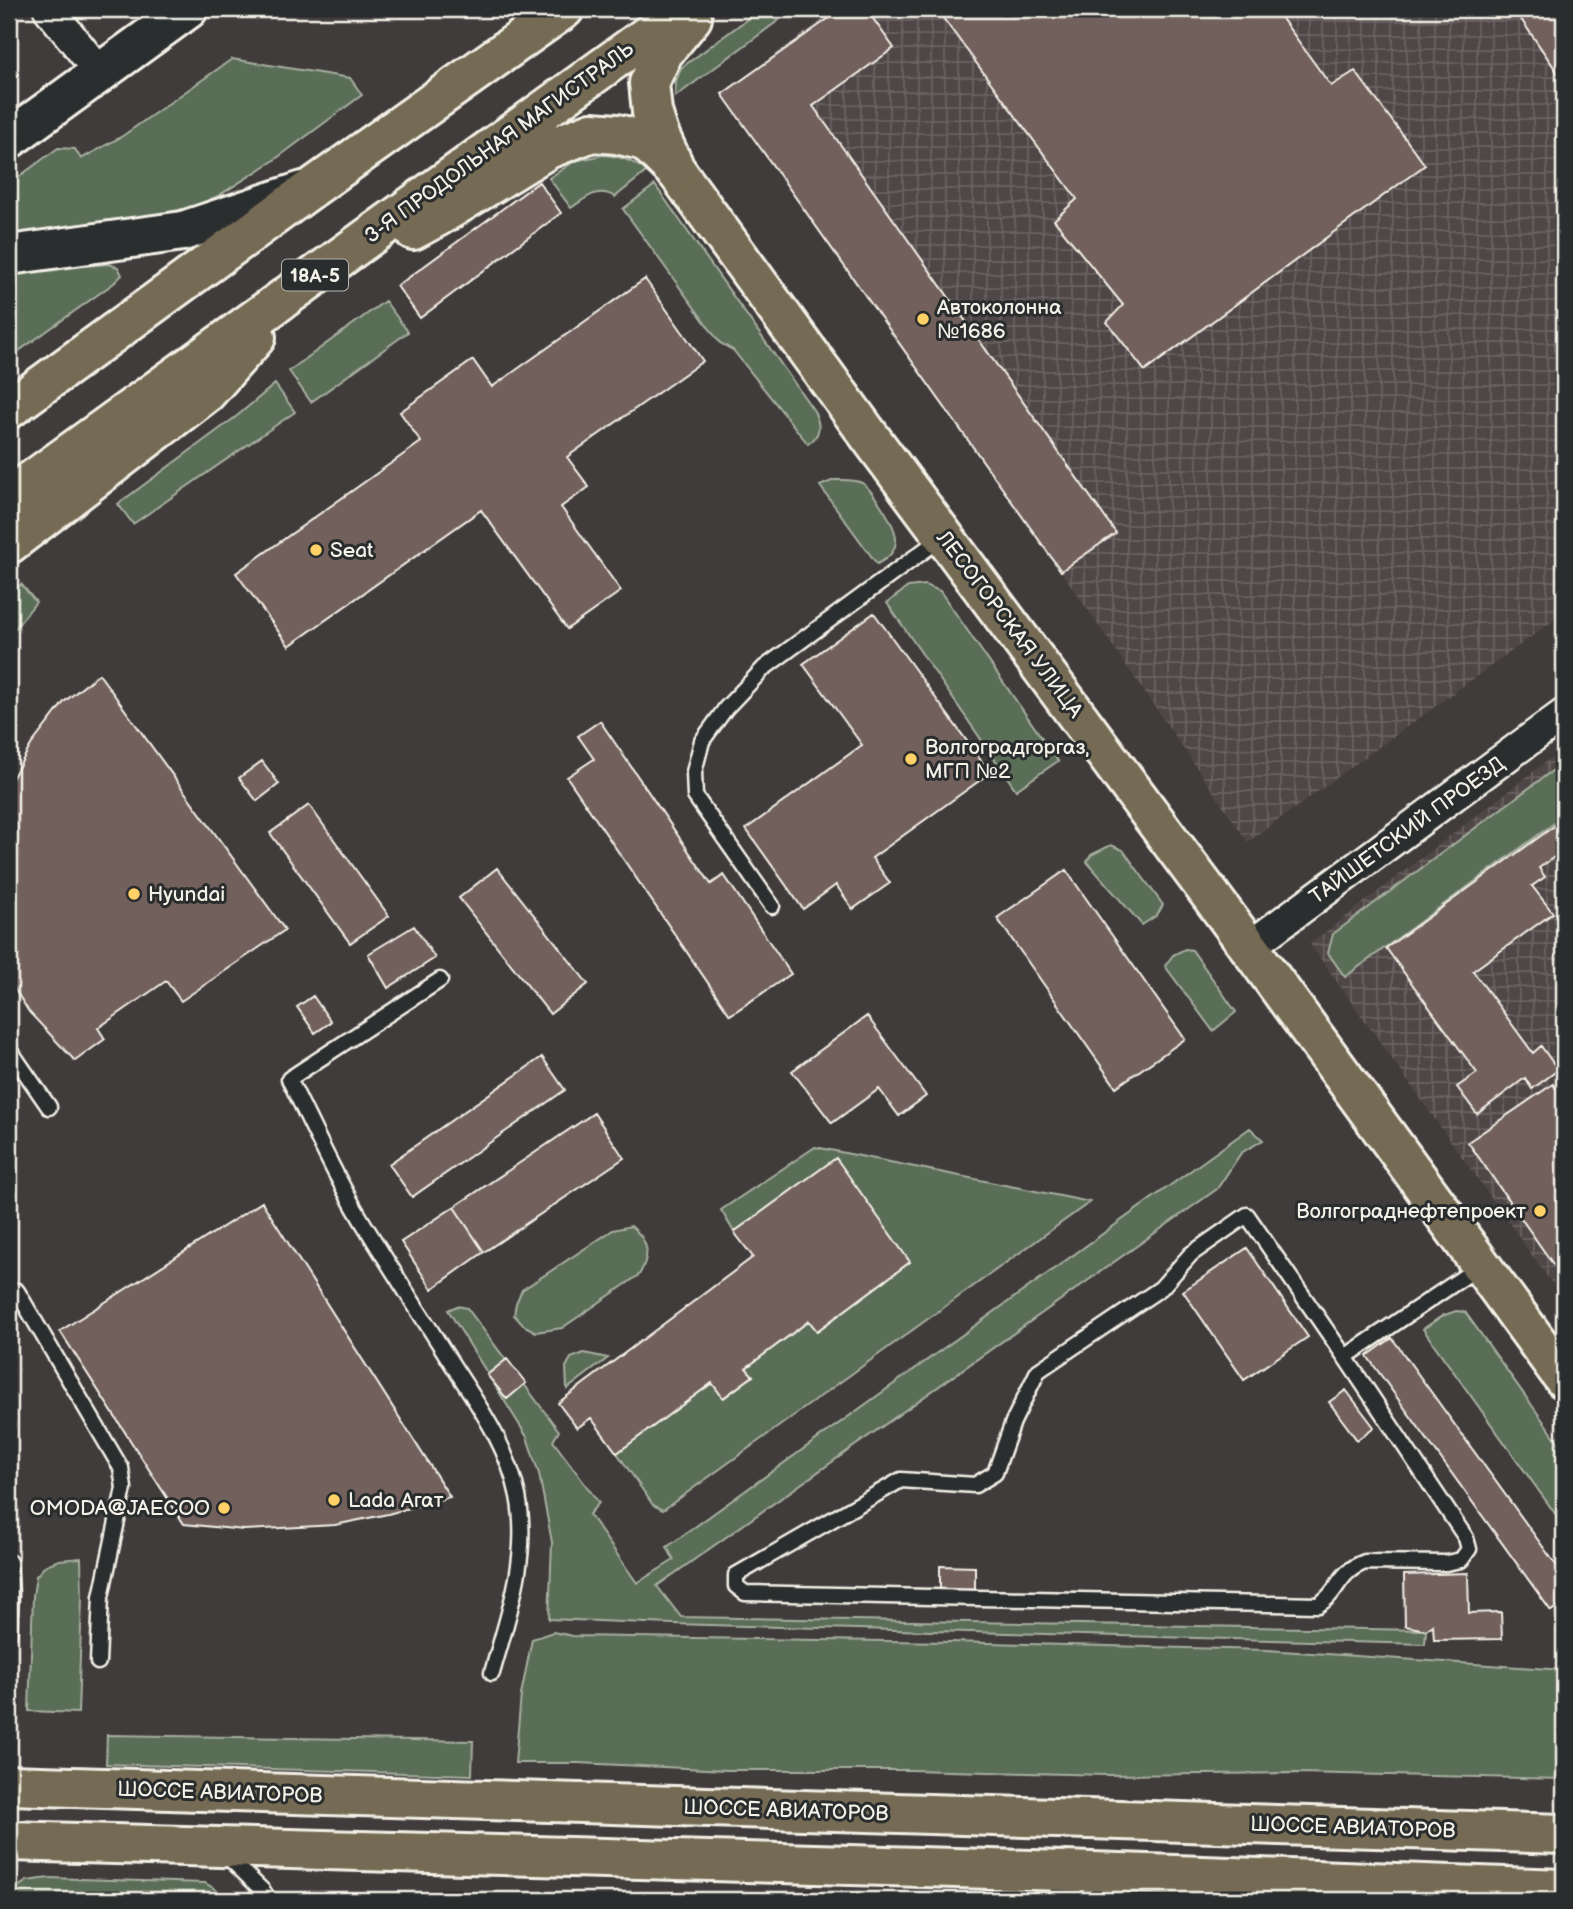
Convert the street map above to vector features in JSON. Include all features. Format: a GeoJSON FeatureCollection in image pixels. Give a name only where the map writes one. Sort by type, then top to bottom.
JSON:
{"type":"FeatureCollection","features":[{"type":"Feature","properties":{"kind":"main road"},"geometry":{"type":"LineString","coordinates":[[9,139],[188,9]]}},
{"type":"Feature","properties":{"kind":"main road"},"geometry":{"type":"LineString","coordinates":[[9,409],[312,188],[564,9]]}},
{"type":"Feature","properties":{"kind":"main road","name":"3-Я ПРОДОЛЬНАЯ МАГИСТРАЛЬ"},"geometry":{"type":"LineString","coordinates":[[9,497],[684,9]]}},
{"type":"Feature","properties":{"kind":"main road"},"geometry":{"type":"LineString","coordinates":[[677,172],[652,112],[649,83],[663,53],[702,9]]}},
{"type":"Feature","properties":{"kind":"main road"},"geometry":{"type":"LineString","coordinates":[[9,544],[206,393],[299,286],[437,217],[548,149],[592,132],[617,134],[645,141],[677,172]]}},
{"type":"Feature","properties":{"kind":"main road","name":"ЛЕСОГОРСКАЯ УЛИЦА"},"geometry":{"type":"LineString","coordinates":[[677,172],[1564,1379]]}},
{"type":"Feature","properties":{"kind":"main road"},"geometry":{"type":"LineString","coordinates":[[9,255],[183,231],[312,188]]}},
{"type":"Feature","properties":{"kind":"main road","name":"ШОССЕ АВИАТОРОВ"},"geometry":{"type":"LineString","coordinates":[[9,1785],[1564,1834]]}},
{"type":"Feature","properties":{"kind":"main road"},"geometry":{"type":"LineString","coordinates":[[93,1788],[93,1843]]}},
{"type":"Feature","properties":{"kind":"main road"},"geometry":{"type":"LineString","coordinates":[[9,1841],[218,1847],[1066,1886],[1564,1889]]}},
{"type":"Feature","properties":{"kind":"street"},"geometry":{"type":"LineString","coordinates":[[49,9],[100,73]]}},
{"type":"Feature","properties":{"kind":"street","name":"ТАЙШЕТСКИЙ ПРОЕЗД"},"geometry":{"type":"LineString","coordinates":[[1249,947],[1564,714]]}},
{"type":"Feature","properties":{"kind":"lane"},"geometry":{"type":"LineString","coordinates":[[772,906],[695,796],[694,772],[702,741],[726,708],[764,668],[944,536]]}},
{"type":"Feature","properties":{"kind":"lane"},"geometry":{"type":"LineString","coordinates":[[440,980],[289,1079],[368,1230],[492,1426],[508,1463],[518,1497],[521,1534],[519,1578],[492,1673]]}},
{"type":"Feature","properties":{"kind":"lane"},"geometry":{"type":"LineString","coordinates":[[9,1049],[48,1108]]}},
{"type":"Feature","properties":{"kind":"lane"},"geometry":{"type":"LineString","coordinates":[[1247,1215],[1345,1357],[1466,1538],[1469,1549],[1461,1560],[1446,1563],[1365,1562],[1352,1566],[1328,1600],[1318,1605],[745,1593],[736,1587],[736,1575],[901,1480],[975,1485],[995,1474],[1013,1422],[1038,1371],[1161,1288],[1191,1254],[1247,1215]]}},
{"type":"Feature","properties":{"kind":"lane"},"geometry":{"type":"LineString","coordinates":[[1345,1357],[1481,1265]]}},
{"type":"Feature","properties":{"kind":"lane"},"geometry":{"type":"LineString","coordinates":[[17,1291],[121,1468],[124,1488],[101,1597],[98,1662]]}},
{"type":"Feature","properties":{"kind":"lane"},"geometry":{"type":"LineString","coordinates":[[9,1562],[9,1633]]}},
{"type":"Feature","properties":{"kind":"lane"},"geometry":{"type":"LineString","coordinates":[[218,1847],[269,1900]]}},
{"type":"Feature","properties":{"kind":"shaded area"},"geometry":{"type":"Polygon","coordinates":[[[836,9],[1564,9],[1564,613],[1248,842],[1061,571],[722,94],[836,9]]]}},
{"type":"Feature","properties":{"kind":"shaded area"},"geometry":{"type":"Polygon","coordinates":[[[1564,748],[1564,1300],[1310,944],[1564,748]]]}},
{"type":"Feature","properties":{"kind":"green space"},"geometry":{"type":"Polygon","coordinates":[[[761,9],[794,9],[675,97],[676,81],[681,68],[761,9]]]}},
{"type":"Feature","properties":{"kind":"green space"},"geometry":{"type":"Polygon","coordinates":[[[232,59],[350,78],[362,95],[273,161],[218,196],[193,207],[39,234],[9,235],[9,184],[58,148],[75,149],[81,159],[121,137],[232,59]]]}},
{"type":"Feature","properties":{"kind":"green space"},"geometry":{"type":"Polygon","coordinates":[[[603,155],[626,160],[647,171],[615,197],[598,193],[571,208],[549,178],[575,161],[603,155]]]}},
{"type":"Feature","properties":{"kind":"green space"},"geometry":{"type":"Polygon","coordinates":[[[655,185],[814,411],[818,429],[808,444],[733,350],[720,343],[623,209],[655,185]]]}},
{"type":"Feature","properties":{"kind":"green space"},"geometry":{"type":"Polygon","coordinates":[[[109,264],[118,267],[122,275],[114,283],[9,358],[9,272],[109,264]]]}},
{"type":"Feature","properties":{"kind":"green space"},"geometry":{"type":"Polygon","coordinates":[[[385,301],[408,332],[311,402],[289,371],[385,301]]]}},
{"type":"Feature","properties":{"kind":"green space"},"geometry":{"type":"Polygon","coordinates":[[[275,384],[295,412],[133,524],[118,504],[237,416],[275,384]]]}},
{"type":"Feature","properties":{"kind":"green space"},"geometry":{"type":"Polygon","coordinates":[[[834,480],[856,481],[865,485],[890,521],[896,544],[887,558],[877,564],[820,486],[834,480]]]}},
{"type":"Feature","properties":{"kind":"green space"},"geometry":{"type":"Polygon","coordinates":[[[21,584],[36,602],[9,636],[9,596],[21,584]]]}},
{"type":"Feature","properties":{"kind":"green space"},"geometry":{"type":"Polygon","coordinates":[[[925,585],[940,591],[1058,761],[1016,790],[887,603],[908,587],[925,585]]]}},
{"type":"Feature","properties":{"kind":"green space"},"geometry":{"type":"Polygon","coordinates":[[[1564,762],[1564,816],[1345,977],[1328,953],[1333,934],[1564,762]]]}},
{"type":"Feature","properties":{"kind":"green space"},"geometry":{"type":"Polygon","coordinates":[[[1111,845],[1123,850],[1163,905],[1157,915],[1142,925],[1087,862],[1091,855],[1111,845]]]}},
{"type":"Feature","properties":{"kind":"green space"},"geometry":{"type":"Polygon","coordinates":[[[1185,949],[1192,950],[1236,1012],[1213,1031],[1165,966],[1173,955],[1185,949]]]}},
{"type":"Feature","properties":{"kind":"green space"},"geometry":{"type":"Polygon","coordinates":[[[1250,1128],[1263,1140],[1241,1153],[1217,1189],[657,1586],[681,1617],[1426,1630],[1425,1644],[549,1619],[552,1542],[539,1474],[527,1437],[448,1310],[457,1306],[467,1308],[559,1431],[553,1441],[599,1503],[589,1514],[637,1583],[674,1560],[667,1547],[1250,1128]]]}},
{"type":"Feature","properties":{"kind":"green space"},"geometry":{"type":"Polygon","coordinates":[[[815,1147],[1090,1202],[663,1510],[653,1505],[617,1453],[712,1383],[724,1398],[753,1376],[746,1368],[809,1321],[817,1331],[910,1262],[836,1159],[734,1232],[721,1210],[815,1147]]]}},
{"type":"Feature","properties":{"kind":"green space"},"geometry":{"type":"Polygon","coordinates":[[[631,1226],[642,1237],[646,1248],[645,1261],[639,1275],[562,1328],[536,1332],[523,1325],[514,1315],[522,1290],[613,1230],[631,1226]]]}},
{"type":"Feature","properties":{"kind":"green space"},"geometry":{"type":"Polygon","coordinates":[[[1456,1311],[1465,1312],[1564,1450],[1564,1526],[1423,1329],[1442,1316],[1456,1311]]]}},
{"type":"Feature","properties":{"kind":"green space"},"geometry":{"type":"Polygon","coordinates":[[[584,1353],[608,1358],[567,1389],[566,1367],[571,1358],[584,1353]]]}},
{"type":"Feature","properties":{"kind":"green space"},"geometry":{"type":"Polygon","coordinates":[[[81,1558],[78,1713],[29,1711],[36,1576],[46,1565],[59,1560],[81,1558]]]}},
{"type":"Feature","properties":{"kind":"green space"},"geometry":{"type":"Polygon","coordinates":[[[553,1632],[573,1636],[1267,1650],[1564,1670],[1564,1779],[1298,1773],[1106,1775],[910,1770],[727,1770],[515,1763],[521,1695],[532,1639],[553,1632]]]}},
{"type":"Feature","properties":{"kind":"green space"},"geometry":{"type":"Polygon","coordinates":[[[107,1735],[473,1741],[472,1775],[106,1764],[107,1735]]]}},
{"type":"Feature","properties":{"kind":"green space"},"geometry":{"type":"Polygon","coordinates":[[[49,1878],[205,1883],[226,1900],[9,1900],[9,1893],[27,1881],[49,1878]]]}},
{"type":"Feature","properties":{"kind":"building","name":"Автоколонна №1686"},"geometry":{"type":"Polygon","coordinates":[[[842,9],[866,9],[894,48],[813,106],[1116,533],[1061,571],[722,94],[842,9]]]}},
{"type":"Feature","properties":{"kind":"building"},"geometry":{"type":"Polygon","coordinates":[[[956,9],[1275,9],[1331,86],[1355,71],[1425,165],[1145,371],[1107,322],[1123,305],[1054,220],[1077,199],[943,18],[956,9]]]}},
{"type":"Feature","properties":{"kind":"building"},"geometry":{"type":"Polygon","coordinates":[[[1514,9],[1564,9],[1564,69],[1558,73],[1514,9]]]}},
{"type":"Feature","properties":{"kind":"building"},"geometry":{"type":"Polygon","coordinates":[[[539,182],[561,213],[420,318],[397,286],[539,182]]]}},
{"type":"Feature","properties":{"kind":"building"},"geometry":{"type":"Polygon","coordinates":[[[645,279],[703,361],[567,457],[589,487],[561,507],[621,591],[567,629],[481,510],[289,646],[236,573],[421,442],[400,412],[473,360],[492,387],[645,279]]]}},
{"type":"Feature","properties":{"kind":"building","name":"Волгоградгоргаз, МГП №2"},"geometry":{"type":"Polygon","coordinates":[[[874,613],[990,773],[872,858],[890,883],[853,909],[836,885],[803,909],[746,829],[862,745],[803,664],[874,613]]]}},
{"type":"Feature","properties":{"kind":"building","name":"Hyundai"},"geometry":{"type":"Polygon","coordinates":[[[99,674],[285,930],[181,1001],[166,981],[98,1028],[105,1039],[75,1061],[29,1012],[9,980],[9,784],[31,745],[64,702],[99,674]]]}},
{"type":"Feature","properties":{"kind":"building"},"geometry":{"type":"Polygon","coordinates":[[[600,721],[711,884],[724,875],[791,974],[730,1015],[567,777],[594,759],[578,736],[600,721]]]}},
{"type":"Feature","properties":{"kind":"building"},"geometry":{"type":"Polygon","coordinates":[[[262,761],[279,784],[257,801],[239,778],[262,761]]]}},
{"type":"Feature","properties":{"kind":"building"},"geometry":{"type":"Polygon","coordinates":[[[309,805],[389,916],[350,943],[270,833],[309,805]]]}},
{"type":"Feature","properties":{"kind":"building"},"geometry":{"type":"Polygon","coordinates":[[[1564,819],[1564,850],[1539,868],[1545,877],[1532,886],[1553,913],[1473,971],[1533,1053],[1541,1046],[1558,1070],[1532,1089],[1525,1078],[1477,1114],[1457,1087],[1477,1073],[1386,948],[1564,819]]]}},
{"type":"Feature","properties":{"kind":"building"},"geometry":{"type":"Polygon","coordinates":[[[497,868],[588,984],[550,1014],[459,898],[497,868]]]}},
{"type":"Feature","properties":{"kind":"building"},"geometry":{"type":"Polygon","coordinates":[[[1066,870],[1185,1039],[1116,1087],[997,918],[1066,870]]]}},
{"type":"Feature","properties":{"kind":"building"},"geometry":{"type":"Polygon","coordinates":[[[414,926],[435,958],[388,988],[368,954],[414,926]]]}},
{"type":"Feature","properties":{"kind":"building"},"geometry":{"type":"Polygon","coordinates":[[[313,996],[331,1022],[315,1033],[297,1007],[313,996]]]}},
{"type":"Feature","properties":{"kind":"building"},"geometry":{"type":"Polygon","coordinates":[[[867,1016],[926,1096],[899,1116],[879,1089],[832,1123],[792,1071],[867,1016]]]}},
{"type":"Feature","properties":{"kind":"building"},"geometry":{"type":"Polygon","coordinates":[[[542,1057],[565,1090],[412,1197],[389,1164],[542,1057]]]}},
{"type":"Feature","properties":{"kind":"building","name":"Волгограднефтепроект"},"geometry":{"type":"Polygon","coordinates":[[[1553,1084],[1564,1100],[1564,1280],[1468,1142],[1553,1084]]]}},
{"type":"Feature","properties":{"kind":"building"},"geometry":{"type":"Polygon","coordinates":[[[594,1113],[624,1158],[484,1252],[454,1207],[594,1113]]]}},
{"type":"Feature","properties":{"kind":"building"},"geometry":{"type":"Polygon","coordinates":[[[836,1158],[910,1262],[817,1331],[809,1321],[746,1368],[753,1376],[723,1398],[712,1383],[617,1453],[591,1418],[577,1428],[558,1403],[753,1257],[734,1232],[836,1158]]]}},
{"type":"Feature","properties":{"kind":"building"},"geometry":{"type":"Polygon","coordinates":[[[262,1202],[450,1497],[335,1525],[244,1530],[184,1524],[60,1331],[262,1202]]]}},
{"type":"Feature","properties":{"kind":"building"},"geometry":{"type":"Polygon","coordinates":[[[454,1207],[484,1252],[432,1289],[401,1242],[454,1207]]]}},
{"type":"Feature","properties":{"kind":"building"},"geometry":{"type":"Polygon","coordinates":[[[1247,1248],[1308,1337],[1244,1380],[1183,1291],[1247,1248]]]}},
{"type":"Feature","properties":{"kind":"building"},"geometry":{"type":"Polygon","coordinates":[[[1392,1338],[1564,1576],[1564,1602],[1551,1611],[1367,1356],[1392,1338]]]}},
{"type":"Feature","properties":{"kind":"building"},"geometry":{"type":"Polygon","coordinates":[[[507,1359],[526,1383],[507,1399],[487,1375],[507,1359]]]}},
{"type":"Feature","properties":{"kind":"building"},"geometry":{"type":"Polygon","coordinates":[[[1346,1390],[1374,1427],[1357,1440],[1329,1402],[1346,1390]]]}},
{"type":"Feature","properties":{"kind":"building"},"geometry":{"type":"Polygon","coordinates":[[[940,1566],[975,1567],[975,1592],[940,1592],[940,1566]]]}},
{"type":"Feature","properties":{"kind":"building"},"geometry":{"type":"Polygon","coordinates":[[[1468,1573],[1469,1613],[1501,1612],[1502,1639],[1434,1640],[1433,1625],[1426,1630],[1405,1626],[1404,1575],[1468,1573]]]}},
{"type":"Feature","properties":{"kind":"place","name":"Автоколонна №1686"},"geometry":{"type":"Point","coordinates":[923,319]}},
{"type":"Feature","properties":{"kind":"place","name":"Seat"},"geometry":{"type":"Point","coordinates":[316,550]}},
{"type":"Feature","properties":{"kind":"place","name":"Волгоградгоргаз, МГП №2"},"geometry":{"type":"Point","coordinates":[911,759]}},
{"type":"Feature","properties":{"kind":"place","name":"Hyundai"},"geometry":{"type":"Point","coordinates":[134,894]}},
{"type":"Feature","properties":{"kind":"place","name":"Волгограднефтепроект"},"geometry":{"type":"Point","coordinates":[1540,1211]}},
{"type":"Feature","properties":{"kind":"place","name":"Lada Агат"},"geometry":{"type":"Point","coordinates":[334,1500]}},
{"type":"Feature","properties":{"kind":"place","name":"OMODA@JAECOO"},"geometry":{"type":"Point","coordinates":[224,1508]}}]}
